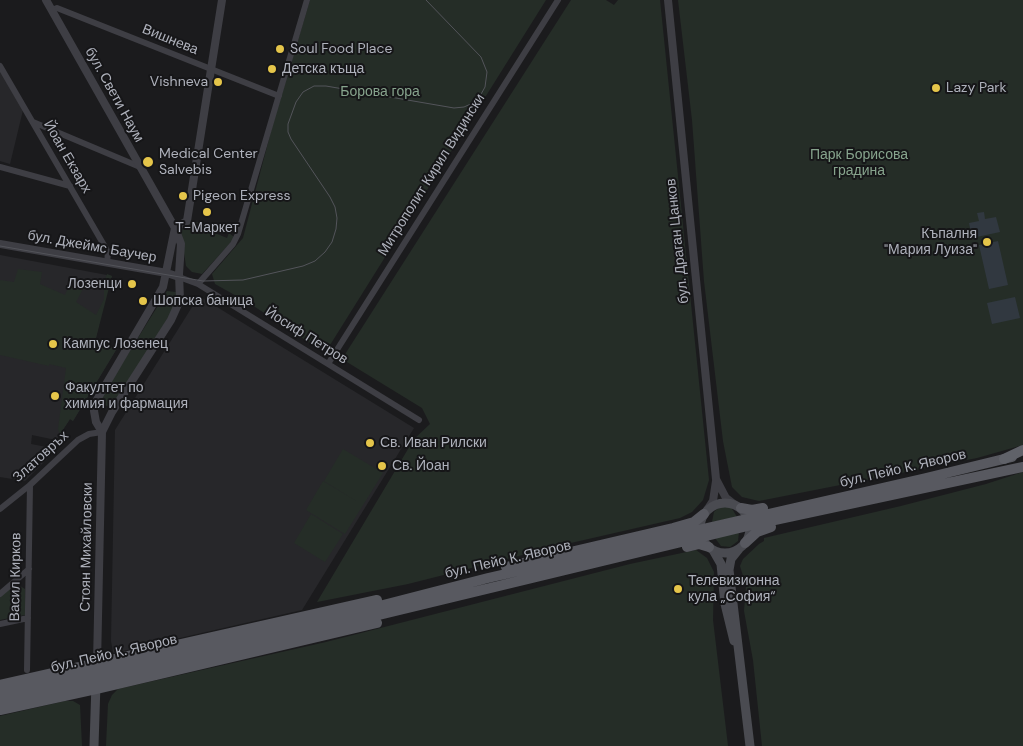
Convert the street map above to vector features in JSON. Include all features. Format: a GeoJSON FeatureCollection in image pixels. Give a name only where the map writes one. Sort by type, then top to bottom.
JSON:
{"type":"FeatureCollection","features":[{"type":"Feature","properties":{"kind":"highway"},"geometry":{"type":"LineString","coordinates":[[1004,459],[1023,450]]}},
{"type":"Feature","properties":{"kind":"main road","name":"бул. Пейо К. Яворов"},"geometry":{"type":"LineString","coordinates":[[961,475],[1023,454]]}},
{"type":"Feature","properties":{"kind":"main road","name":"бул. Пейо К. Яворов"},"geometry":{"type":"LineString","coordinates":[[0,701],[56,686],[385,609],[488,578],[961,475],[1023,467]]}},
{"type":"Feature","properties":{"kind":"main road"},"geometry":{"type":"LineString","coordinates":[[0,685],[444,585],[533,560],[673,528],[694,522],[721,503],[752,510],[940,471],[961,475]]}},
{"type":"Feature","properties":{"kind":"main road"},"geometry":{"type":"LineString","coordinates":[[750,746],[730,570],[731,559],[755,534],[764,529],[895,501],[945,488],[961,475]]}},
{"type":"Feature","properties":{"kind":"main road"},"geometry":{"type":"LineString","coordinates":[[0,710],[293,643],[698,544],[727,553],[742,546],[751,530],[750,522],[741,509]]}},
{"type":"Feature","properties":{"kind":"main road"},"geometry":{"type":"LineString","coordinates":[[706,512],[700,524],[708,546],[721,564],[728,618],[740,666]]}},
{"type":"Feature","properties":{"kind":"main road"},"geometry":{"type":"LineString","coordinates":[[293,643],[444,585]]}},
{"type":"Feature","properties":{"kind":"main road"},"geometry":{"type":"LineString","coordinates":[[289,620],[449,604]]}},
{"type":"Feature","properties":{"kind":"main road"},"geometry":{"type":"LineString","coordinates":[[94,746],[98,663]]}},
{"type":"Feature","properties":{"kind":"main road","name":"бул. Пейо К. Яворов"},"geometry":{"type":"LineString","coordinates":[[0,693],[56,686]]}},
{"type":"Feature","properties":{"kind":"street","name":"бул. Свети Наум"},"geometry":{"type":"LineString","coordinates":[[46,0],[175,228],[181,244],[180,300],[170,320],[112,412],[102,432]]}},
{"type":"Feature","properties":{"kind":"street"},"geometry":{"type":"LineString","coordinates":[[102,432],[96,422],[95,403],[163,287],[175,228],[187,221],[222,0]]}},
{"type":"Feature","properties":{"kind":"street"},"geometry":{"type":"LineString","coordinates":[[198,284],[233,244],[238,234],[307,0]]}},
{"type":"Feature","properties":{"kind":"street","name":"Митрополит Кирил Видински"},"geometry":{"type":"LineString","coordinates":[[328,364],[558,0]]}},
{"type":"Feature","properties":{"kind":"street","name":"бул. Драган Цанков"},"geometry":{"type":"LineString","coordinates":[[668,0],[716,479],[718,487],[726,498],[741,509]]}},
{"type":"Feature","properties":{"kind":"street","name":"Вишнева"},"geometry":{"type":"LineString","coordinates":[[52,10],[57,8],[279,96]]}},
{"type":"Feature","properties":{"kind":"street","name":"Йоан Екзарх"},"geometry":{"type":"LineString","coordinates":[[0,66],[108,252],[107,263]]}},
{"type":"Feature","properties":{"kind":"street"},"geometry":{"type":"LineString","coordinates":[[33,122],[140,167]]}},
{"type":"Feature","properties":{"kind":"street"},"geometry":{"type":"LineString","coordinates":[[0,167],[70,186]]}},
{"type":"Feature","properties":{"kind":"street","name":"бул. Джеймс Баучер"},"geometry":{"type":"LineString","coordinates":[[0,244],[167,273],[179,278]]}},
{"type":"Feature","properties":{"kind":"street","name":"Йосиф Петров"},"geometry":{"type":"LineString","coordinates":[[179,278],[198,284],[419,420]]}},
{"type":"Feature","properties":{"kind":"street","name":"Златовръх"},"geometry":{"type":"LineString","coordinates":[[0,509],[78,440],[89,434],[102,432]]}},
{"type":"Feature","properties":{"kind":"street","name":"Стоян Михайловски"},"geometry":{"type":"LineString","coordinates":[[98,663],[102,432]]}},
{"type":"Feature","properties":{"kind":"street","name":"бул. Драган Цанков"},"geometry":{"type":"LineString","coordinates":[[706,512],[713,501],[716,479]]}},
{"type":"Feature","properties":{"kind":"street","name":"Васил Кирков"},"geometry":{"type":"LineString","coordinates":[[27,670],[30,484]]}},
{"type":"Feature","properties":{"kind":"street"},"geometry":{"type":"LineString","coordinates":[[0,594],[29,569]]}},
{"type":"Feature","properties":{"kind":"street"},"geometry":{"type":"LineString","coordinates":[[0,624],[28,618]]}},
{"type":"Feature","properties":{"kind":"shaded area"},"geometry":{"type":"Polygon","coordinates":[[[0,71],[23,110],[10,164],[0,161],[0,71]]]}},
{"type":"Feature","properties":{"kind":"shaded area"},"geometry":{"type":"Polygon","coordinates":[[[984,212],[985,219],[996,217],[1000,232],[972,238],[969,223],[979,221],[977,213],[984,212]]]}},
{"type":"Feature","properties":{"kind":"shaded area"},"geometry":{"type":"Polygon","coordinates":[[[998,241],[1008,285],[989,289],[979,245],[998,241]]]}},
{"type":"Feature","properties":{"kind":"shaded area","name":"Кампус Лозенец"},"geometry":{"type":"Polygon","coordinates":[[[0,255],[112,276],[96,338],[116,350],[73,421],[70,419],[56,440],[32,435],[31,444],[57,449],[25,481],[0,477],[0,255]]]}},
{"type":"Feature","properties":{"kind":"shaded area"},"geometry":{"type":"Polygon","coordinates":[[[199,296],[414,428],[302,610],[114,653],[111,641],[115,430],[199,296]]]}},
{"type":"Feature","properties":{"kind":"shaded area"},"geometry":{"type":"Polygon","coordinates":[[[1015,297],[1020,318],[992,324],[987,303],[1015,297]]]}},
{"type":"Feature","properties":{"kind":"green space","name":"Борова гора"},"geometry":{"type":"Polygon","coordinates":[[[310,0],[546,0],[325,353],[249,303],[215,284],[212,274],[243,238],[273,124],[310,0]]]}},
{"type":"Feature","properties":{"kind":"green space"},"geometry":{"type":"Polygon","coordinates":[[[571,0],[606,0],[614,5],[618,0],[660,0],[709,480],[703,500],[692,512],[680,518],[562,545],[408,584],[317,602],[414,439],[430,424],[422,408],[342,359],[571,0]]]}},
{"type":"Feature","properties":{"kind":"green space","name":"Парк Борисова градина"},"geometry":{"type":"Polygon","coordinates":[[[678,0],[1023,0],[1023,445],[977,458],[759,501],[742,497],[732,487],[723,441],[704,281],[692,120],[678,0]]]}},
{"type":"Feature","properties":{"kind":"green space"},"geometry":{"type":"Polygon","coordinates":[[[198,222],[208,226],[207,230],[227,238],[229,233],[234,237],[202,274],[192,272],[186,266],[181,232],[183,228],[191,223],[198,222]]]}},
{"type":"Feature","properties":{"kind":"green space"},"geometry":{"type":"Polygon","coordinates":[[[18,269],[42,272],[40,284],[65,295],[71,281],[84,287],[76,302],[96,315],[104,299],[104,282],[107,274],[112,276],[96,338],[116,350],[73,421],[70,419],[60,434],[58,429],[66,368],[0,355],[0,280],[14,282],[18,269]]]}},
{"type":"Feature","properties":{"kind":"green space"},"geometry":{"type":"Polygon","coordinates":[[[167,291],[176,292],[172,311],[122,393],[111,408],[105,405],[100,400],[167,291]]]}},
{"type":"Feature","properties":{"kind":"green space"},"geometry":{"type":"Polygon","coordinates":[[[343,449],[383,473],[345,534],[306,510],[323,481],[358,502],[324,481],[343,449]]]}},
{"type":"Feature","properties":{"kind":"green space"},"geometry":{"type":"Polygon","coordinates":[[[1023,472],[1023,746],[762,746],[753,660],[744,611],[746,586],[740,566],[743,559],[764,541],[764,538],[901,506],[986,484],[1023,472]]]}},
{"type":"Feature","properties":{"kind":"green space"},"geometry":{"type":"Polygon","coordinates":[[[726,506],[731,507],[737,517],[712,522],[714,512],[726,506]]]}},
{"type":"Feature","properties":{"kind":"green space"},"geometry":{"type":"Polygon","coordinates":[[[311,514],[343,534],[325,562],[294,543],[311,514]]]}},
{"type":"Feature","properties":{"kind":"green space"},"geometry":{"type":"Polygon","coordinates":[[[739,532],[738,541],[730,547],[721,546],[715,538],[739,532]]]}},
{"type":"Feature","properties":{"kind":"green space"},"geometry":{"type":"Polygon","coordinates":[[[696,550],[707,558],[714,572],[713,620],[728,746],[106,746],[108,704],[112,695],[118,689],[326,642],[630,564],[696,550]]]}},
{"type":"Feature","properties":{"kind":"green space"},"geometry":{"type":"Polygon","coordinates":[[[15,583],[25,589],[25,615],[0,620],[0,597],[15,583]]]}},
{"type":"Feature","properties":{"kind":"green space"},"geometry":{"type":"Polygon","coordinates":[[[65,701],[73,701],[80,705],[82,746],[0,746],[0,716],[65,701]]]}},
{"type":"Feature","properties":{"kind":"tram line"},"geometry":{"type":"LineString","coordinates":[[0,246],[203,281],[243,280],[303,266],[315,261],[332,242],[337,218],[335,207],[330,197],[288,132],[288,124],[296,102],[303,92],[314,86],[326,86],[454,108],[464,107],[473,103],[485,87],[487,72],[481,57],[426,0]]}},
{"type":"Feature","properties":{"kind":"place","name":"Soul Food Place"},"geometry":{"type":"Point","coordinates":[280,49]}},
{"type":"Feature","properties":{"kind":"place","name":"Детска къща"},"geometry":{"type":"Point","coordinates":[272,69]}},
{"type":"Feature","properties":{"kind":"place","name":"Vishneva"},"geometry":{"type":"Point","coordinates":[218,82]}},
{"type":"Feature","properties":{"kind":"place","name":"Lazy Park"},"geometry":{"type":"Point","coordinates":[936,88]}},
{"type":"Feature","properties":{"kind":"place","name":"Medical Center Salvebis"},"geometry":{"type":"Point","coordinates":[148,162]}},
{"type":"Feature","properties":{"kind":"place","name":"Pigeon Express"},"geometry":{"type":"Point","coordinates":[183,196]}},
{"type":"Feature","properties":{"kind":"place","name":"Т-Маркет"},"geometry":{"type":"Point","coordinates":[207,212]}},
{"type":"Feature","properties":{"kind":"place","name":"Къпалня \"Мария Луиза\""},"geometry":{"type":"Point","coordinates":[987,242]}},
{"type":"Feature","properties":{"kind":"place","name":"Лозенци"},"geometry":{"type":"Point","coordinates":[132,284]}},
{"type":"Feature","properties":{"kind":"place","name":"Шопска баница"},"geometry":{"type":"Point","coordinates":[143,301]}},
{"type":"Feature","properties":{"kind":"place","name":"Кампус Лозенец"},"geometry":{"type":"Point","coordinates":[53,344]}},
{"type":"Feature","properties":{"kind":"place","name":"Факултет по химия и фармация"},"geometry":{"type":"Point","coordinates":[55,396]}},
{"type":"Feature","properties":{"kind":"place","name":"Св. Иван Рилски"},"geometry":{"type":"Point","coordinates":[370,443]}},
{"type":"Feature","properties":{"kind":"place","name":"Св. Йоан"},"geometry":{"type":"Point","coordinates":[382,466]}},
{"type":"Feature","properties":{"kind":"place","name":"Телевизионна кула „София“"},"geometry":{"type":"Point","coordinates":[678,589]}}]}
